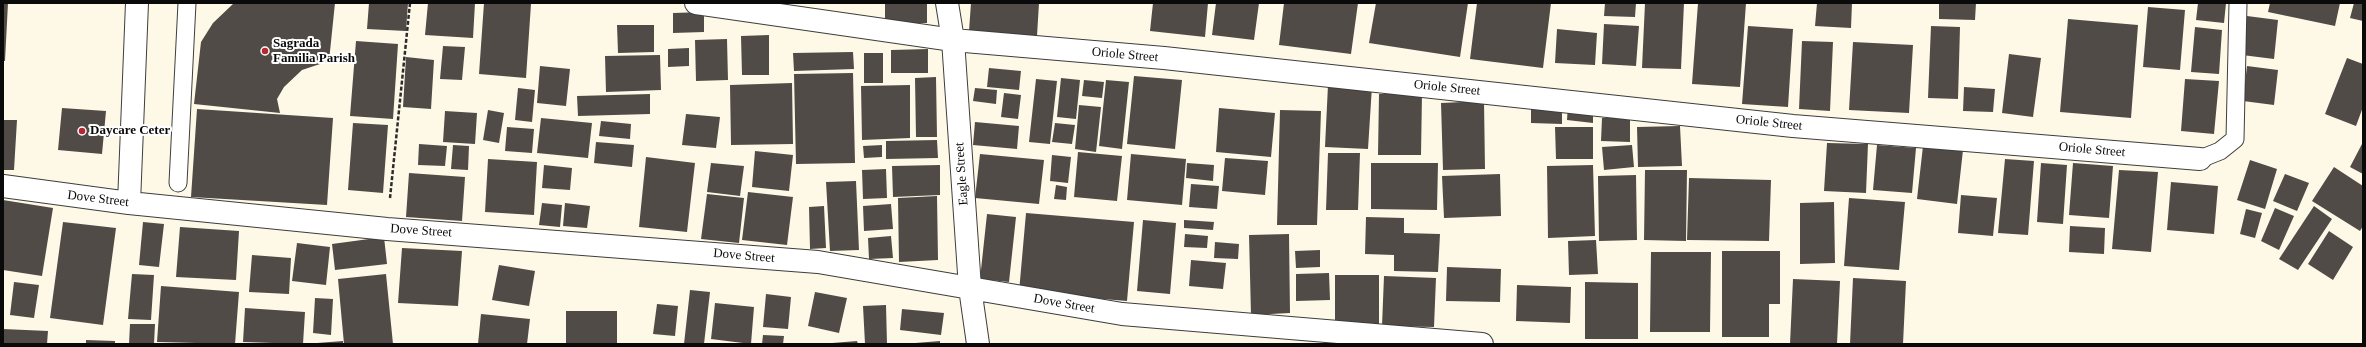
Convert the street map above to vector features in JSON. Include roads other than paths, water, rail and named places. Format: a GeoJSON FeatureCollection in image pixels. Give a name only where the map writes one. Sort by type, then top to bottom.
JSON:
{"type":"FeatureCollection","features":[{"type":"Feature","properties":{"kind":"street"},"geometry":{"type":"LineString","coordinates":[[129,203],[137,3]]}},
{"type":"Feature","properties":{"kind":"street","name":"Oriole Street"},"geometry":{"type":"LineString","coordinates":[[696,3],[953,40],[1164,58],[1793,126],[2200,159]]}},
{"type":"Feature","properties":{"kind":"street","name":"Eagle Street"},"geometry":{"type":"LineString","coordinates":[[946,3],[953,40],[970,288],[978,344]]}},
{"type":"Feature","properties":{"kind":"street","name":"Dove Street"},"geometry":{"type":"LineString","coordinates":[[3,186],[129,203],[387,228],[818,262],[1122,314],[1482,344]]}},
{"type":"Feature","properties":{"kind":"lane"},"geometry":{"type":"LineString","coordinates":[[178,183],[186,3]]}},
{"type":"Feature","properties":{"kind":"lane"},"geometry":{"type":"LineString","coordinates":[[2200,159],[2220,151],[2236,139],[2238,3]]}},
{"type":"Feature","properties":{"kind":"place","name":"Sagrada Familia Parish"},"geometry":{"type":"Point","coordinates":[265,51]}},
{"type":"Feature","properties":{"kind":"place","name":"Daycare Ceter"},"geometry":{"type":"Point","coordinates":[82,131]}}]}
